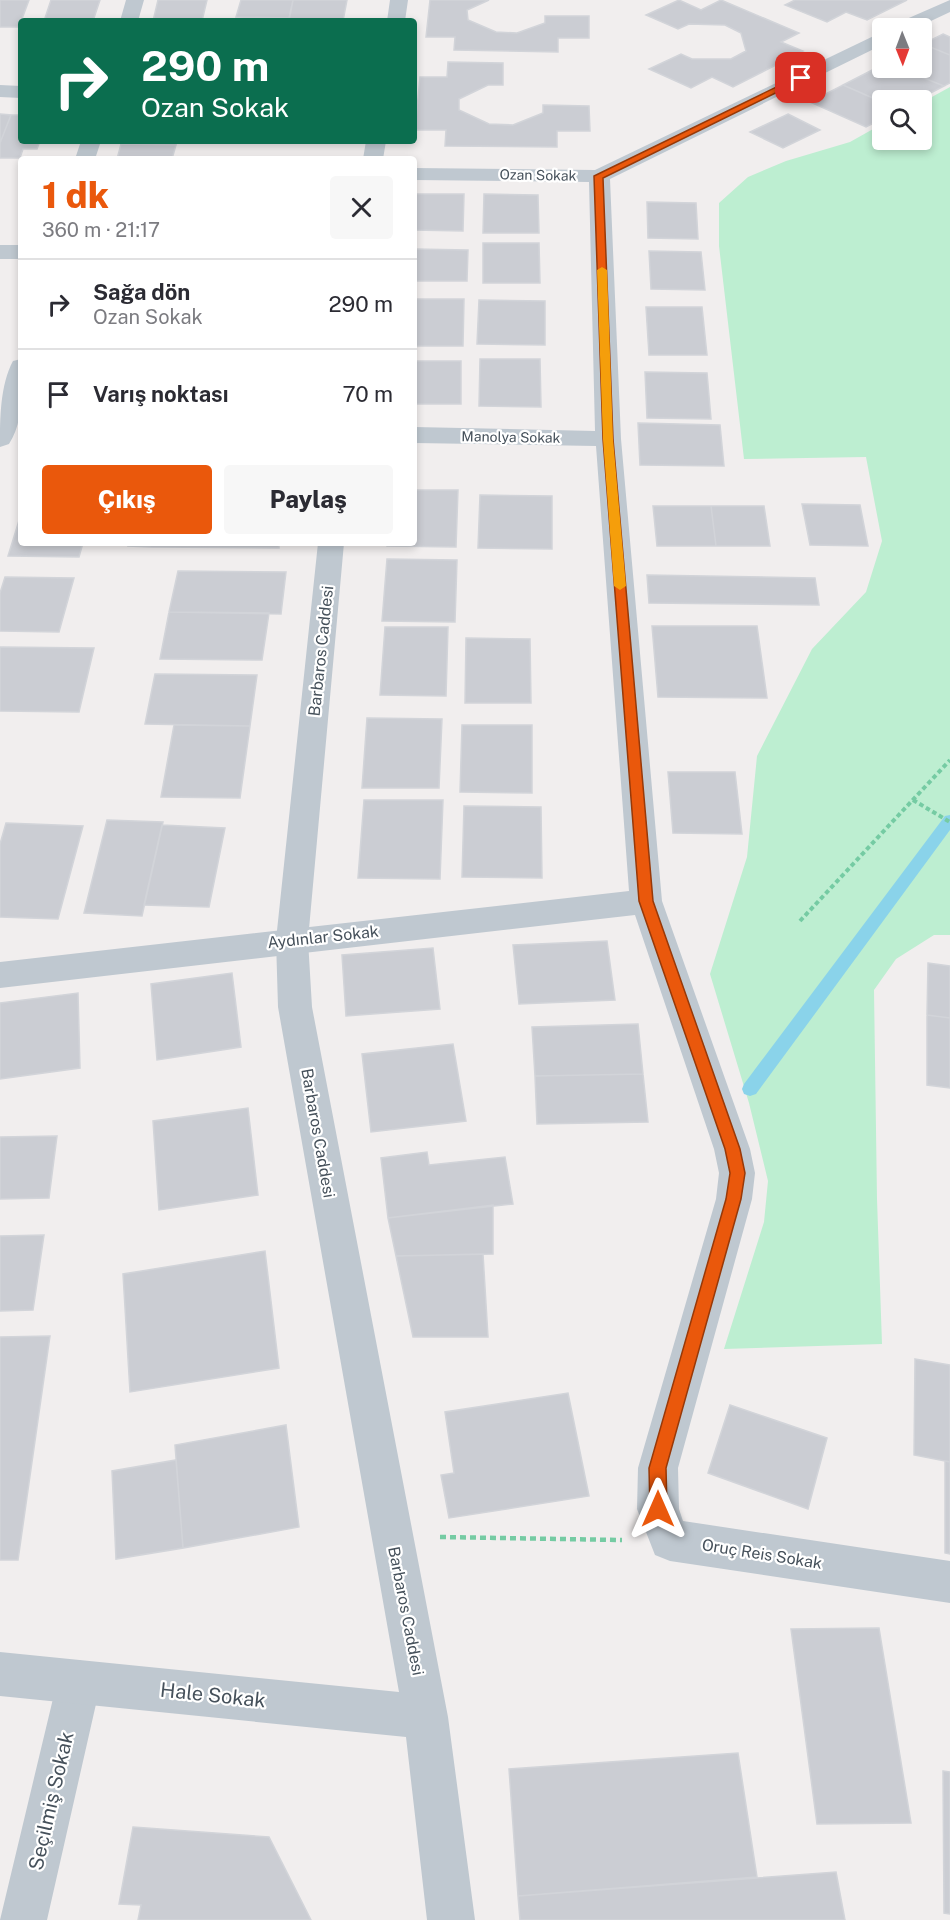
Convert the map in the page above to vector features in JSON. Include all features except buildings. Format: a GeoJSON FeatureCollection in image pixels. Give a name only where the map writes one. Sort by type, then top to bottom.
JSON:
{"type":"FeatureCollection","features":[{"type":"Feature","properties":{"kind":"street"},"geometry":{"type":"LineString","coordinates":[[130,18],[135,0]]}},
{"type":"Feature","properties":{"kind":"street"},"geometry":{"type":"LineString","coordinates":[[396,18],[399,0]]}},
{"type":"Feature","properties":{"kind":"street"},"geometry":{"type":"LineString","coordinates":[[923,18],[950,5]]}},
{"type":"Feature","properties":{"kind":"street","name":"Ozan Sokak"},"geometry":{"type":"LineString","coordinates":[[417,174],[599,176],[872,43]]}},
{"type":"Feature","properties":{"kind":"street"},"geometry":{"type":"LineString","coordinates":[[0,91],[18,92]]}},
{"type":"Feature","properties":{"kind":"street"},"geometry":{"type":"LineString","coordinates":[[599,176],[608,439],[646,901],[732,1149],[737,1173],[734,1199],[658,1468],[658,1509],[670,1540]]}},
{"type":"Feature","properties":{"kind":"street"},"geometry":{"type":"LineString","coordinates":[[0,252],[18,252]]}},
{"type":"Feature","properties":{"kind":"street"},"geometry":{"type":"LineString","coordinates":[[6,437],[18,380]]}},
{"type":"Feature","properties":{"kind":"street","name":"Manolya Sokak"},"geometry":{"type":"LineString","coordinates":[[417,435],[608,439]]}},
{"type":"Feature","properties":{"kind":"street","name":"Barbaros Caddesi"},"geometry":{"type":"LineString","coordinates":[[331,546],[292,940],[295,1007],[426,1717],[451,1920]]}},
{"type":"Feature","properties":{"kind":"street","name":"Aydınlar Sokak"},"geometry":{"type":"LineString","coordinates":[[0,975],[646,901]]}},
{"type":"Feature","properties":{"kind":"street","name":"Oruç Reis Sokak"},"geometry":{"type":"LineString","coordinates":[[670,1540],[950,1582]]}},
{"type":"Feature","properties":{"kind":"street","name":"Hale Sokak"},"geometry":{"type":"LineString","coordinates":[[0,1674],[426,1717]]}},
{"type":"Feature","properties":{"kind":"street","name":"Seçilmiş Sokak"},"geometry":{"type":"LineString","coordinates":[[23,1920],[79,1682]]}},
{"type":"Feature","properties":{"kind":"path"},"geometry":{"type":"LineString","coordinates":[[800,921],[950,760]]}},
{"type":"Feature","properties":{"kind":"path"},"geometry":{"type":"LineString","coordinates":[[913,800],[950,822]]}},
{"type":"Feature","properties":{"kind":"path"},"geometry":{"type":"LineString","coordinates":[[392,1536],[670,1540]]}},
{"type":"Feature","properties":{"kind":"green space"},"geometry":{"type":"Polygon","coordinates":[[[950,87],[950,935],[934,935],[896,959],[874,990],[882,1344],[724,1349],[764,1222],[768,1181],[749,1103],[710,974],[747,857],[757,756],[812,649],[866,592],[882,541],[866,457],[744,459],[719,246],[719,203],[748,177],[786,161],[850,142],[872,130],[872,150],[932,150],[932,97],[950,87]]]}},
{"type":"Feature","properties":{"kind":"waterway"},"geometry":{"type":"LineString","coordinates":[[750,1089],[950,820]]}},
{"type":"Feature","properties":{"kind":"slow traffic"},"geometry":{"type":"LineString","coordinates":[[602,270],[608,439],[620,586]]}},
{"type":"Feature","properties":{"kind":"route"},"geometry":{"type":"LineString","coordinates":[[658,1509],[658,1468],[734,1199],[737,1173],[732,1149],[646,901],[608,439],[599,176],[801,78]]}}]}
